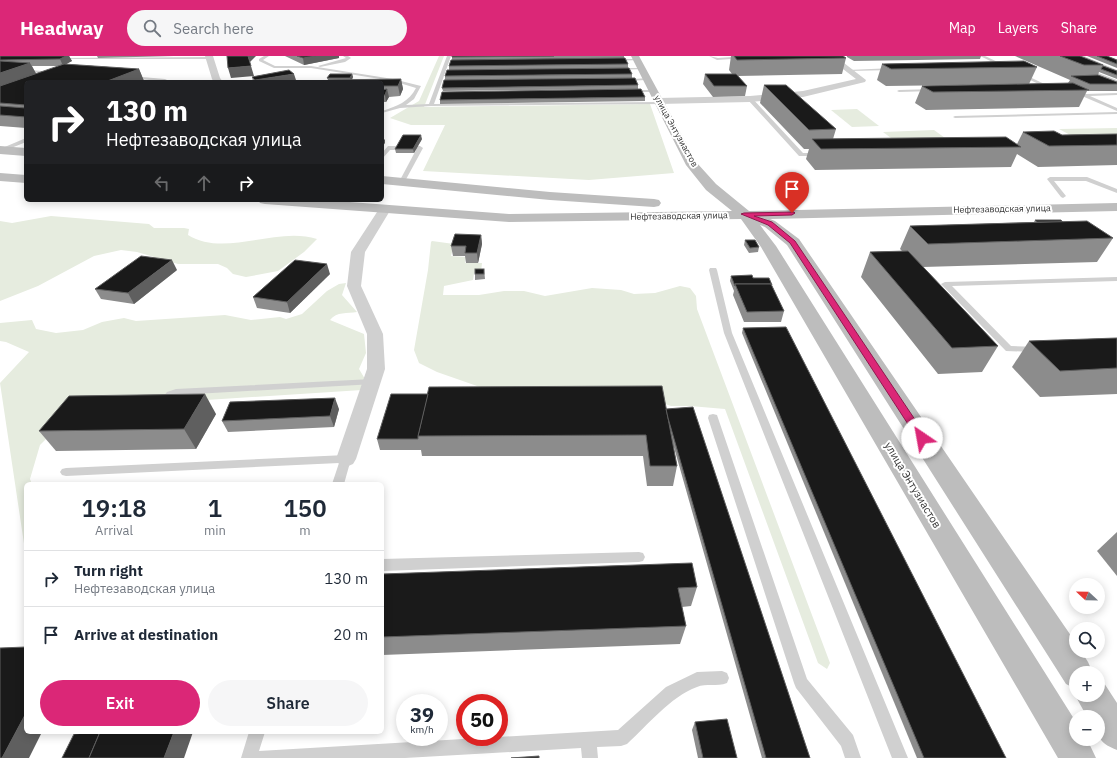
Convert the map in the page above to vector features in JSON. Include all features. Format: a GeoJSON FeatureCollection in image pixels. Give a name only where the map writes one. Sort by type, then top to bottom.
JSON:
{"type":"FeatureCollection","features":[{"type":"Feature","properties":{"kind":"main road","name":"улица Энтузиастов"},"geometry":{"type":"LineString","coordinates":[[640,66],[692,165],[711,187],[738,209],[768,246],[1078,758]]}},
{"type":"Feature","properties":{"kind":"main road"},"geometry":{"type":"LineString","coordinates":[[1,150],[24,152]]}},
{"type":"Feature","properties":{"kind":"main road"},"geometry":{"type":"LineString","coordinates":[[0,176],[24,179]]}},
{"type":"Feature","properties":{"kind":"main road","name":"Нефтезаводская улица"},"geometry":{"type":"LineString","coordinates":[[384,182],[397,193],[509,218],[542,218],[1117,195]]}},
{"type":"Feature","properties":{"kind":"main road","name":"Нефтезаводская улица"},"geometry":{"type":"LineString","coordinates":[[384,194],[550,196],[738,209],[1117,207]]}},
{"type":"Feature","properties":{"kind":"main road"},"geometry":{"type":"LineString","coordinates":[[542,218],[550,196]]}},
{"type":"Feature","properties":{"kind":"main road","name":"улица Энтузиастов"},"geometry":{"type":"LineString","coordinates":[[738,209],[770,224],[793,242],[1072,666]]}},
{"type":"Feature","properties":{"kind":"main road"},"geometry":{"type":"LineString","coordinates":[[1097,702],[1117,733]]}},
{"type":"Feature","properties":{"kind":"street"},"geometry":{"type":"LineString","coordinates":[[210,57],[217,80]]}},
{"type":"Feature","properties":{"kind":"street"},"geometry":{"type":"LineString","coordinates":[[660,102],[750,99],[803,94],[862,80],[850,70],[829,57]]}},
{"type":"Feature","properties":{"kind":"street"},"geometry":{"type":"LineString","coordinates":[[346,459],[376,369],[375,334],[354,286],[358,252],[397,193]]}},
{"type":"Feature","properties":{"kind":"lane"},"geometry":{"type":"LineString","coordinates":[[267,56],[260,60],[274,67],[311,67],[344,62],[349,58],[345,56]]}},
{"type":"Feature","properties":{"kind":"lane"},"geometry":{"type":"LineString","coordinates":[[431,106],[449,56]]}},
{"type":"Feature","properties":{"kind":"lane"},"geometry":{"type":"LineString","coordinates":[[711,56],[717,58],[745,57]]}},
{"type":"Feature","properties":{"kind":"lane"},"geometry":{"type":"LineString","coordinates":[[982,56],[1058,90]]}},
{"type":"Feature","properties":{"kind":"lane"},"geometry":{"type":"LineString","coordinates":[[1081,56],[1117,70]]}},
{"type":"Feature","properties":{"kind":"lane"},"geometry":{"type":"LineString","coordinates":[[62,59],[210,57]]}},
{"type":"Feature","properties":{"kind":"lane"},"geometry":{"type":"LineString","coordinates":[[606,60],[640,66]]}},
{"type":"Feature","properties":{"kind":"lane"},"geometry":{"type":"LineString","coordinates":[[447,62],[454,62]]}},
{"type":"Feature","properties":{"kind":"lane"},"geometry":{"type":"LineString","coordinates":[[610,70],[640,66]]}},
{"type":"Feature","properties":{"kind":"lane"},"geometry":{"type":"LineString","coordinates":[[615,80],[640,66]]}},
{"type":"Feature","properties":{"kind":"lane"},"geometry":{"type":"LineString","coordinates":[[311,67],[393,80],[419,87],[414,98],[398,108]]}},
{"type":"Feature","properties":{"kind":"lane"},"geometry":{"type":"LineString","coordinates":[[991,68],[1007,68]]}},
{"type":"Feature","properties":{"kind":"lane"},"geometry":{"type":"LineString","coordinates":[[1081,68],[1117,82]]}},
{"type":"Feature","properties":{"kind":"lane"},"geometry":{"type":"LineString","coordinates":[[0,69],[63,73]]}},
{"type":"Feature","properties":{"kind":"lane"},"geometry":{"type":"LineString","coordinates":[[850,70],[897,69]]}},
{"type":"Feature","properties":{"kind":"lane"},"geometry":{"type":"LineString","coordinates":[[443,71],[451,71]]}},
{"type":"Feature","properties":{"kind":"lane"},"geometry":{"type":"LineString","coordinates":[[126,77],[165,80]]}},
{"type":"Feature","properties":{"kind":"lane"},"geometry":{"type":"LineString","coordinates":[[440,82],[448,82]]}},
{"type":"Feature","properties":{"kind":"lane"},"geometry":{"type":"LineString","coordinates":[[1036,88],[1052,88]]}},
{"type":"Feature","properties":{"kind":"lane"},"geometry":{"type":"LineString","coordinates":[[899,91],[937,90]]}},
{"type":"Feature","properties":{"kind":"lane"},"geometry":{"type":"LineString","coordinates":[[622,91],[653,91]]}},
{"type":"Feature","properties":{"kind":"lane"},"geometry":{"type":"LineString","coordinates":[[1064,91],[1083,95],[1117,110]]}},
{"type":"Feature","properties":{"kind":"lane"},"geometry":{"type":"LineString","coordinates":[[436,93],[444,93]]}},
{"type":"Feature","properties":{"kind":"lane"},"geometry":{"type":"LineString","coordinates":[[1083,95],[1117,94]]}},
{"type":"Feature","properties":{"kind":"lane"},"geometry":{"type":"LineString","coordinates":[[750,99],[801,155],[824,154]]}},
{"type":"Feature","properties":{"kind":"lane"},"geometry":{"type":"LineString","coordinates":[[384,112],[398,108],[431,106],[660,102]]}},
{"type":"Feature","properties":{"kind":"lane"},"geometry":{"type":"LineString","coordinates":[[955,117],[1117,113]]}},
{"type":"Feature","properties":{"kind":"lane"},"geometry":{"type":"LineString","coordinates":[[1,150],[24,141]]}},
{"type":"Feature","properties":{"kind":"lane"},"geometry":{"type":"LineString","coordinates":[[384,154],[388,148],[420,148],[397,193]]}},
{"type":"Feature","properties":{"kind":"lane"},"geometry":{"type":"LineString","coordinates":[[1064,196],[1050,180],[1087,179],[1117,191]]}},
{"type":"Feature","properties":{"kind":"lane"},"geometry":{"type":"LineString","coordinates":[[712,270],[728,333],[900,758]]}},
{"type":"Feature","properties":{"kind":"lane"},"geometry":{"type":"LineString","coordinates":[[1047,348],[1009,349],[945,284],[1117,279]]}},
{"type":"Feature","properties":{"kind":"lane"},"geometry":{"type":"LineString","coordinates":[[1105,280],[1117,288]]}},
{"type":"Feature","properties":{"kind":"lane"},"geometry":{"type":"LineString","coordinates":[[160,407],[170,394],[176,392],[372,382]]}},
{"type":"Feature","properties":{"kind":"lane"},"geometry":{"type":"LineString","coordinates":[[713,418],[802,683],[847,741],[853,758]]}},
{"type":"Feature","properties":{"kind":"lane"},"geometry":{"type":"LineString","coordinates":[[66,472],[346,459],[339,482]]}},
{"type":"Feature","properties":{"kind":"lane"},"geometry":{"type":"LineString","coordinates":[[384,565],[639,557]]}},
{"type":"Feature","properties":{"kind":"lane"},"geometry":{"type":"LineString","coordinates":[[260,758],[622,738],[671,692],[696,679],[722,678]]}},
{"type":"Feature","properties":{"kind":"lane"},"geometry":{"type":"LineString","coordinates":[[249,758],[257,734]]}},
{"type":"Feature","properties":{"kind":"lane"},"geometry":{"type":"LineString","coordinates":[[588,740],[590,758]]}},
{"type":"Feature","properties":{"kind":"shaded area"},"geometry":{"type":"Polygon","coordinates":[[[439,56],[444,56],[424,107],[650,104],[674,173],[589,180],[423,171],[445,125],[411,125],[390,118],[419,101],[439,56]]]}},
{"type":"Feature","properties":{"kind":"shaded area"},"geometry":{"type":"Polygon","coordinates":[[[857,109],[879,126],[852,127],[831,110],[857,109]]]}},
{"type":"Feature","properties":{"kind":"shaded area"},"geometry":{"type":"Polygon","coordinates":[[[1117,128],[1117,143],[1085,143],[1059,129],[1117,128]]]}},
{"type":"Feature","properties":{"kind":"shaded area"},"geometry":{"type":"Polygon","coordinates":[[[934,130],[956,146],[903,147],[883,132],[934,130]]]}},
{"type":"Feature","properties":{"kind":"shaded area"},"geometry":{"type":"Polygon","coordinates":[[[51,216],[149,224],[154,228],[184,228],[189,229],[188,235],[202,241],[218,244],[285,236],[301,236],[317,239],[304,252],[278,271],[246,277],[233,274],[227,268],[218,264],[178,264],[137,252],[121,250],[94,256],[38,286],[0,301],[0,221],[12,223],[51,216]]]}},
{"type":"Feature","properties":{"kind":"shaded area"},"geometry":{"type":"Polygon","coordinates":[[[432,241],[454,244],[451,256],[466,257],[465,263],[482,263],[481,272],[474,273],[473,280],[444,286],[443,295],[479,295],[504,291],[524,291],[545,296],[592,288],[621,290],[634,294],[655,293],[680,286],[690,288],[696,296],[697,309],[830,663],[827,669],[818,663],[725,409],[671,406],[653,400],[517,400],[437,372],[419,363],[414,350],[432,241]]]}},
{"type":"Feature","properties":{"kind":"shaded area"},"geometry":{"type":"Polygon","coordinates":[[[346,283],[342,295],[357,312],[339,314],[330,320],[364,334],[366,353],[359,369],[368,384],[362,390],[206,400],[74,411],[40,445],[30,479],[31,482],[24,482],[24,544],[0,383],[29,352],[0,341],[0,323],[32,320],[36,329],[56,333],[83,330],[102,322],[124,318],[136,321],[225,315],[251,320],[280,317],[286,319],[302,314],[327,291],[339,284],[346,283]]]}},
{"type":"Feature","properties":{"kind":"building"},"geometry":{"type":"Polygon","coordinates":[[[0,56],[66,56],[60,59],[0,60],[0,56]]]}},
{"type":"Feature","properties":{"kind":"building"},"geometry":{"type":"Polygon","coordinates":[[[227,56],[248,56],[251,66],[228,68],[227,56]]]}},
{"type":"Feature","properties":{"kind":"building"},"geometry":{"type":"Polygon","coordinates":[[[297,56],[316,56],[303,58],[297,56]]]}},
{"type":"Feature","properties":{"kind":"building"},"geometry":{"type":"Polygon","coordinates":[[[452,56],[554,56],[452,57],[452,56]]]}},
{"type":"Feature","properties":{"kind":"building"},"geometry":{"type":"Polygon","coordinates":[[[734,56],[843,56],[846,58],[737,60],[734,56]]]}},
{"type":"Feature","properties":{"kind":"building"},"geometry":{"type":"Polygon","coordinates":[[[1060,56],[1080,56],[1103,65],[1084,65],[1060,56]]]}},
{"type":"Feature","properties":{"kind":"building"},"geometry":{"type":"Polygon","coordinates":[[[1097,56],[1107,56],[1117,60],[1117,64],[1097,56]]]}},
{"type":"Feature","properties":{"kind":"building"},"geometry":{"type":"Polygon","coordinates":[[[625,58],[628,64],[449,66],[451,60],[625,58]]]}},
{"type":"Feature","properties":{"kind":"building"},"geometry":{"type":"Polygon","coordinates":[[[0,61],[30,63],[0,73],[0,61]]]}},
{"type":"Feature","properties":{"kind":"building"},"geometry":{"type":"Polygon","coordinates":[[[1024,61],[1037,67],[891,69],[882,64],[1024,61]]]}},
{"type":"Feature","properties":{"kind":"building"},"geometry":{"type":"Polygon","coordinates":[[[64,64],[139,69],[110,80],[24,80],[24,105],[0,103],[0,86],[64,64]]]}},
{"type":"Feature","properties":{"kind":"building"},"geometry":{"type":"Polygon","coordinates":[[[1103,66],[1117,71],[1117,75],[1101,69],[1103,66]]]}},
{"type":"Feature","properties":{"kind":"building"},"geometry":{"type":"Polygon","coordinates":[[[629,68],[632,74],[445,76],[447,70],[629,68]]]}},
{"type":"Feature","properties":{"kind":"building"},"geometry":{"type":"Polygon","coordinates":[[[289,70],[294,74],[255,80],[252,77],[289,70]]]}},
{"type":"Feature","properties":{"kind":"building"},"geometry":{"type":"Polygon","coordinates":[[[330,74],[352,74],[350,78],[327,78],[330,74]]]}},
{"type":"Feature","properties":{"kind":"building"},"geometry":{"type":"Polygon","coordinates":[[[705,74],[736,74],[747,86],[714,86],[705,74]]]}},
{"type":"Feature","properties":{"kind":"building"},"geometry":{"type":"Polygon","coordinates":[[[1098,75],[1117,82],[1117,84],[1090,84],[1071,76],[1098,75]]]}},
{"type":"Feature","properties":{"kind":"building"},"geometry":{"type":"Polygon","coordinates":[[[635,78],[638,85],[442,88],[444,80],[635,78]]]}},
{"type":"Feature","properties":{"kind":"building"},"geometry":{"type":"Polygon","coordinates":[[[401,79],[398,86],[384,86],[384,80],[328,80],[401,79]]]}},
{"type":"Feature","properties":{"kind":"building"},"geometry":{"type":"Polygon","coordinates":[[[1073,83],[1089,90],[933,92],[922,86],[1073,83]]]}},
{"type":"Feature","properties":{"kind":"building"},"geometry":{"type":"Polygon","coordinates":[[[764,85],[786,85],[836,129],[809,130],[764,85]]]}},
{"type":"Feature","properties":{"kind":"building"},"geometry":{"type":"Polygon","coordinates":[[[387,89],[385,95],[384,95],[384,90],[387,89]]]}},
{"type":"Feature","properties":{"kind":"building"},"geometry":{"type":"Polygon","coordinates":[[[641,89],[645,97],[440,100],[442,92],[641,89]]]}},
{"type":"Feature","properties":{"kind":"building"},"geometry":{"type":"Polygon","coordinates":[[[0,106],[24,108],[24,117],[0,115],[0,106]]]}},
{"type":"Feature","properties":{"kind":"building"},"geometry":{"type":"Polygon","coordinates":[[[1054,131],[1062,135],[1117,134],[1117,145],[1049,146],[1023,132],[1054,131]]]}},
{"type":"Feature","properties":{"kind":"building"},"geometry":{"type":"Polygon","coordinates":[[[403,135],[421,135],[413,149],[395,149],[403,135]]]}},
{"type":"Feature","properties":{"kind":"building"},"geometry":{"type":"Polygon","coordinates":[[[1006,137],[1021,147],[821,149],[812,139],[1006,137]]]}},
{"type":"Feature","properties":{"kind":"building"},"geometry":{"type":"Polygon","coordinates":[[[1035,220],[1061,220],[1063,222],[1037,222],[1035,220]]]}},
{"type":"Feature","properties":{"kind":"building"},"geometry":{"type":"Polygon","coordinates":[[[1087,221],[1113,238],[928,244],[910,226],[1087,221]]]}},
{"type":"Feature","properties":{"kind":"building"},"geometry":{"type":"Polygon","coordinates":[[[455,234],[481,235],[477,253],[465,253],[466,246],[451,246],[455,234]]]}},
{"type":"Feature","properties":{"kind":"building"},"geometry":{"type":"Polygon","coordinates":[[[745,240],[755,240],[759,247],[750,248],[745,240]]]}},
{"type":"Feature","properties":{"kind":"building"},"geometry":{"type":"Polygon","coordinates":[[[908,251],[998,346],[952,348],[870,252],[908,251]]]}},
{"type":"Feature","properties":{"kind":"building"},"geometry":{"type":"Polygon","coordinates":[[[141,256],[172,260],[128,293],[95,289],[141,256]]]}},
{"type":"Feature","properties":{"kind":"building"},"geometry":{"type":"Polygon","coordinates":[[[295,260],[327,264],[287,302],[253,297],[295,260]]]}},
{"type":"Feature","properties":{"kind":"building"},"geometry":{"type":"Polygon","coordinates":[[[475,269],[484,269],[484,274],[475,274],[475,269]]]}},
{"type":"Feature","properties":{"kind":"building"},"geometry":{"type":"Polygon","coordinates":[[[752,275],[753,278],[769,278],[772,285],[735,284],[735,286],[731,276],[752,275]]]}},
{"type":"Feature","properties":{"kind":"building"},"geometry":{"type":"Polygon","coordinates":[[[735,284],[771,284],[784,311],[747,312],[735,284]]]}},
{"type":"Feature","properties":{"kind":"building"},"geometry":{"type":"Polygon","coordinates":[[[786,327],[1006,758],[924,758],[743,328],[786,327]]]}},
{"type":"Feature","properties":{"kind":"building"},"geometry":{"type":"Polygon","coordinates":[[[1117,338],[1117,368],[1060,371],[1029,341],[1117,338]]]}},
{"type":"Feature","properties":{"kind":"building"},"geometry":{"type":"Polygon","coordinates":[[[662,386],[677,466],[650,466],[646,435],[418,436],[429,387],[662,386]]]}},
{"type":"Feature","properties":{"kind":"building"},"geometry":{"type":"Polygon","coordinates":[[[205,394],[184,429],[39,431],[69,396],[205,394]]]}},
{"type":"Feature","properties":{"kind":"building"},"geometry":{"type":"Polygon","coordinates":[[[391,394],[428,394],[418,439],[377,439],[391,394]]]}},
{"type":"Feature","properties":{"kind":"building"},"geometry":{"type":"Polygon","coordinates":[[[335,398],[330,416],[222,421],[230,402],[335,398]]]}},
{"type":"Feature","properties":{"kind":"building"},"geometry":{"type":"Polygon","coordinates":[[[693,407],[810,758],[766,758],[666,409],[693,407]]]}},
{"type":"Feature","properties":{"kind":"building"},"geometry":{"type":"Polygon","coordinates":[[[692,563],[697,587],[678,588],[686,626],[384,637],[384,574],[692,563]]]}},
{"type":"Feature","properties":{"kind":"building"},"geometry":{"type":"Polygon","coordinates":[[[24,647],[24,717],[2,758],[0,758],[0,648],[24,647]]]}},
{"type":"Feature","properties":{"kind":"building"},"geometry":{"type":"Polygon","coordinates":[[[727,719],[737,758],[703,758],[695,722],[727,719]]]}},
{"type":"Feature","properties":{"kind":"building"},"geometry":{"type":"Polygon","coordinates":[[[74,734],[99,734],[89,758],[62,758],[74,734]]]}},
{"type":"Feature","properties":{"kind":"building"},"geometry":{"type":"Polygon","coordinates":[[[99,734],[173,734],[164,758],[89,758],[99,734]]]}},
{"type":"Feature","properties":{"kind":"building"},"geometry":{"type":"Polygon","coordinates":[[[539,756],[539,758],[511,758],[539,756]]]}},
{"type":"Feature","properties":{"kind":"route"},"geometry":{"type":"LineString","coordinates":[[792,213],[744,214],[770,224],[793,242],[922,438]]}}]}
